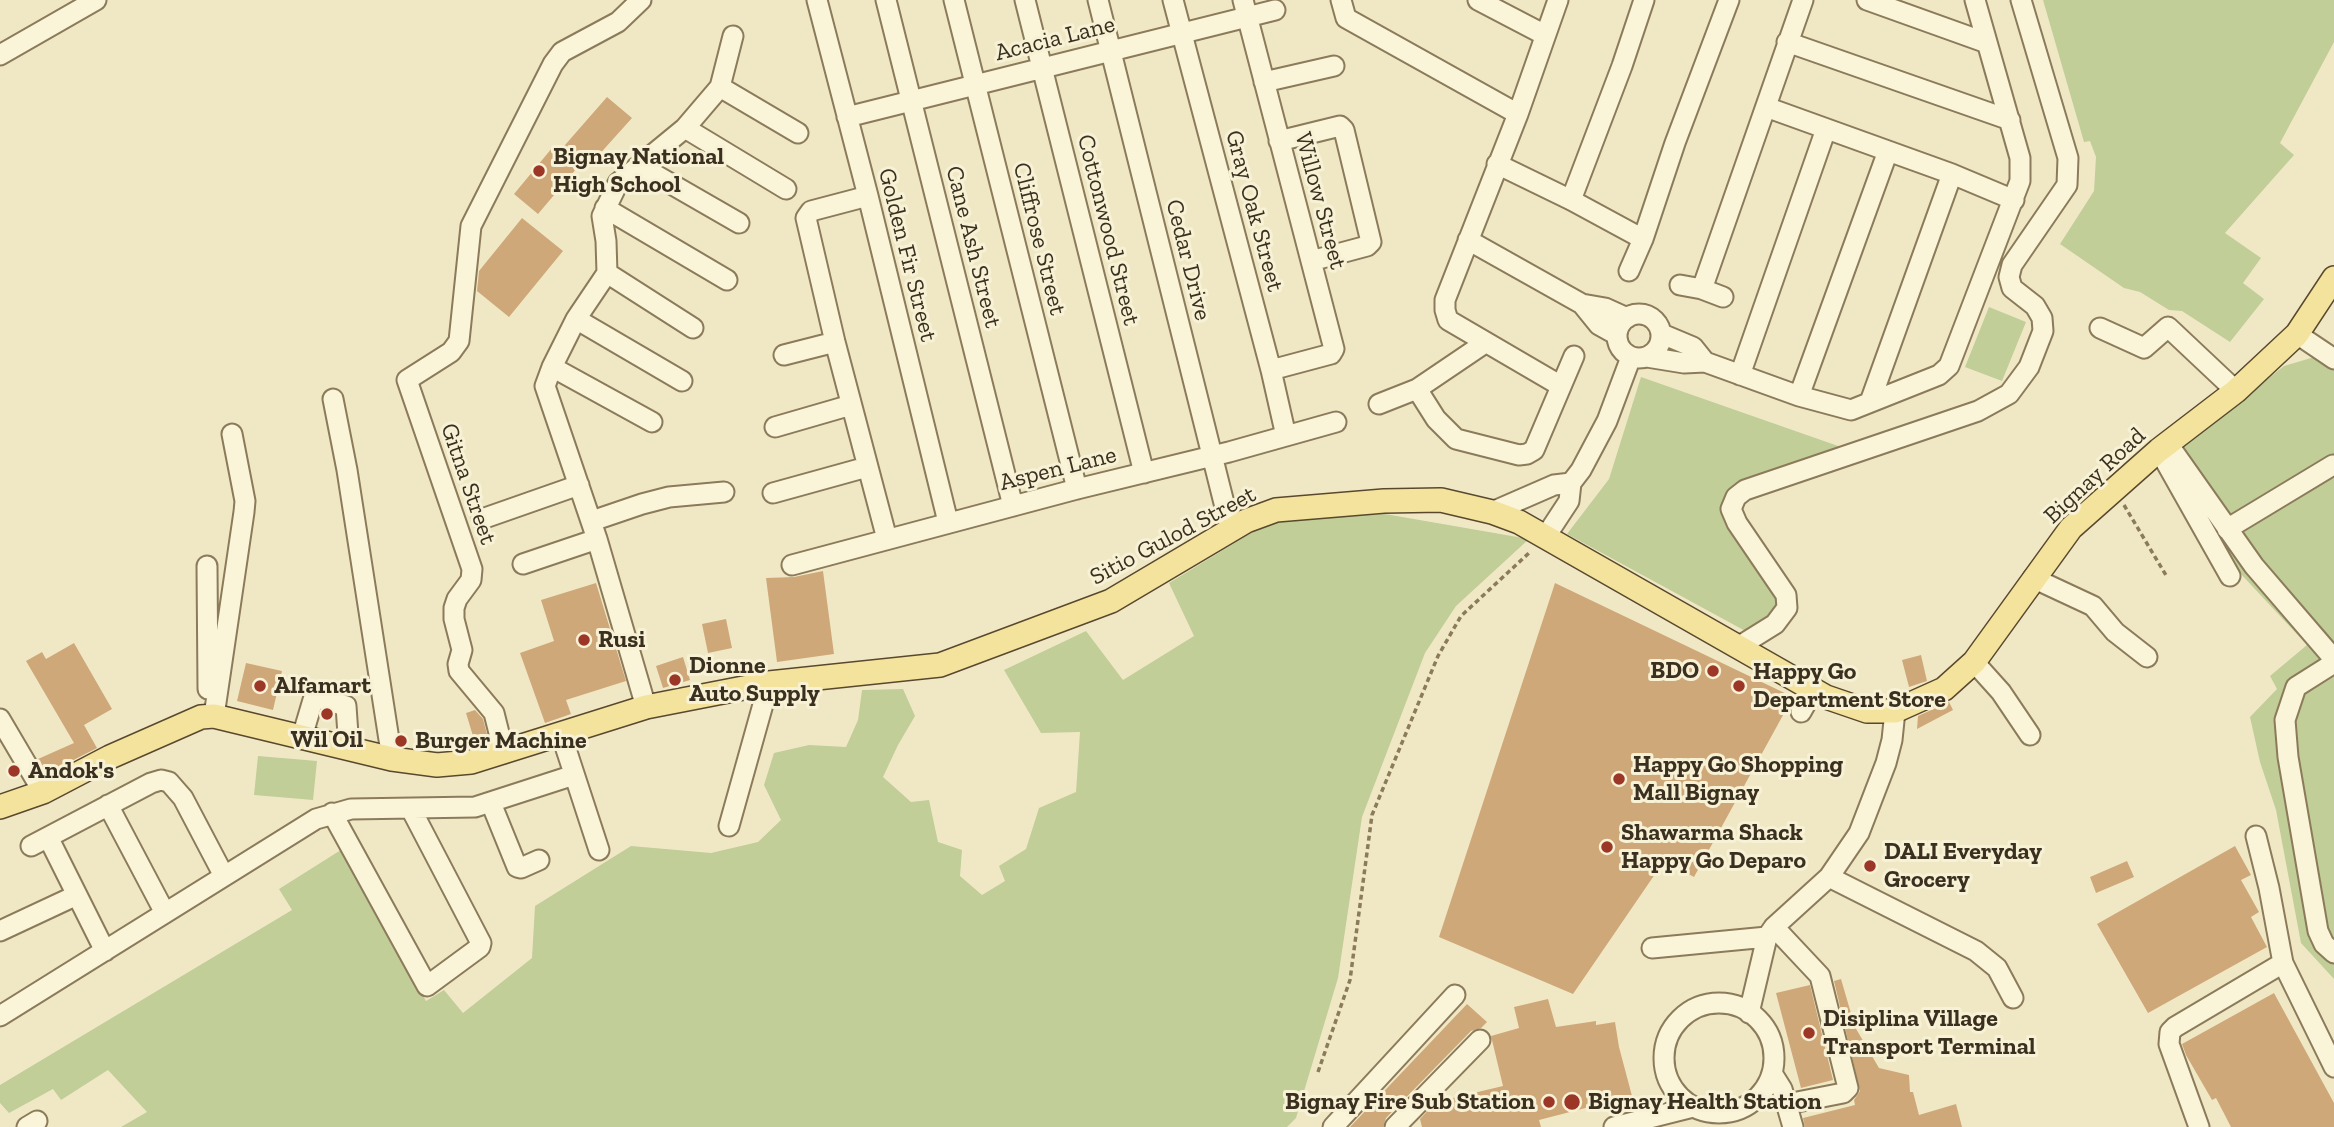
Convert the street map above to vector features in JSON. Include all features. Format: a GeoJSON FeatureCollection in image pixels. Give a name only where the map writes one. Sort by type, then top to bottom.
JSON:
{"type":"FeatureCollection","features":[{"type":"Feature","properties":{"kind":"main road","name":"Bignay Road"},"geometry":{"type":"LineString","coordinates":[[1895,711],[1944,689],[1974,662],[2071,528],[2163,447],[2236,391],[2297,334],[2334,278]]}},
{"type":"Feature","properties":{"kind":"main road","name":"Sitio Gulod Street"},"geometry":{"type":"LineString","coordinates":[[208,717],[392,759],[437,765],[471,762],[646,707],[769,683],[940,665],[1111,601],[1245,521],[1276,510],[1384,501],[1441,500],[1492,512],[1519,522],[1826,696],[1867,711],[1895,711]]}},
{"type":"Feature","properties":{"kind":"main road"},"geometry":{"type":"LineString","coordinates":[[0,807],[43,792],[110,757],[208,717]]}},
{"type":"Feature","properties":{"kind":"street"},"geometry":{"type":"LineString","coordinates":[[0,55],[96,0]]}},
{"type":"Feature","properties":{"kind":"street","name":"Gitna Street"},"geometry":{"type":"LineString","coordinates":[[504,753],[494,713],[459,671],[462,650],[454,608],[457,599],[471,580],[472,569],[407,380],[451,352],[459,341],[471,226],[553,64],[562,52],[618,22],[641,0]]}},
{"type":"Feature","properties":{"kind":"street","name":"Golden Fir Street"},"geometry":{"type":"LineString","coordinates":[[817,0],[948,523]]}},
{"type":"Feature","properties":{"kind":"street","name":"Cane Ash Street"},"geometry":{"type":"LineString","coordinates":[[886,0],[1013,506]]}},
{"type":"Feature","properties":{"kind":"street","name":"Cliffrose Street"},"geometry":{"type":"LineString","coordinates":[[954,0],[1077,489]]}},
{"type":"Feature","properties":{"kind":"street","name":"Cottonwood Street"},"geometry":{"type":"LineString","coordinates":[[1025,0],[1143,472]]}},
{"type":"Feature","properties":{"kind":"street","name":"Cedar Drive"},"geometry":{"type":"LineString","coordinates":[[1098,0],[1231,531]]}},
{"type":"Feature","properties":{"kind":"street","name":"Gray Oak Street"},"geometry":{"type":"LineString","coordinates":[[1172,0],[1271,370],[1286,436]]}},
{"type":"Feature","properties":{"kind":"street"},"geometry":{"type":"LineString","coordinates":[[1341,0],[1346,18],[1518,114]]}},
{"type":"Feature","properties":{"kind":"street"},"geometry":{"type":"LineString","coordinates":[[1478,0],[1545,36]]}},
{"type":"Feature","properties":{"kind":"street"},"geometry":{"type":"LineString","coordinates":[[1558,0],[1518,114],[1445,300],[1445,310],[1448,320],[1561,386]]}},
{"type":"Feature","properties":{"kind":"street"},"geometry":{"type":"LineString","coordinates":[[1571,200],[1644,0]]}},
{"type":"Feature","properties":{"kind":"street"},"geometry":{"type":"LineString","coordinates":[[1629,271],[1729,0]]}},
{"type":"Feature","properties":{"kind":"street"},"geometry":{"type":"LineString","coordinates":[[1702,289],[1803,0]]}},
{"type":"Feature","properties":{"kind":"street"},"geometry":{"type":"LineString","coordinates":[[1867,0],[1987,43]]}},
{"type":"Feature","properties":{"kind":"street"},"geometry":{"type":"LineString","coordinates":[[1546,536],[1569,501],[1571,483],[1581,470],[1639,357],[1658,348],[1662,334],[1660,328],[1652,318],[1639,314],[1622,327],[1619,345],[1639,357],[1684,363],[1706,362],[1800,396],[1851,410],[1939,375],[1949,366],[2020,181],[2020,158],[1975,0]]}},
{"type":"Feature","properties":{"kind":"street"},"geometry":{"type":"LineString","coordinates":[[1738,647],[1775,624],[1787,608],[1786,594],[1737,523],[1731,509],[1736,497],[1745,490],[1978,411],[2009,394],[2029,367],[2043,331],[2042,318],[2035,306],[2012,288],[2009,277],[2012,265],[2067,185],[2068,158],[2021,0]]}},
{"type":"Feature","properties":{"kind":"street","name":"Acacia Lane"},"geometry":{"type":"LineString","coordinates":[[847,117],[1181,33],[1245,9],[1275,10]]}},
{"type":"Feature","properties":{"kind":"street","name":"Willow Street"},"geometry":{"type":"LineString","coordinates":[[1245,9],[1334,349],[1333,352],[1271,370]]}},
{"type":"Feature","properties":{"kind":"street"},"geometry":{"type":"LineString","coordinates":[[646,707],[594,530],[545,386],[576,319],[607,273],[602,216],[618,183],[685,128],[719,87],[733,36]]}},
{"type":"Feature","properties":{"kind":"street"},"geometry":{"type":"LineString","coordinates":[[1787,42],[2010,120]]}},
{"type":"Feature","properties":{"kind":"street"},"geometry":{"type":"LineString","coordinates":[[1264,82],[1334,66]]}},
{"type":"Feature","properties":{"kind":"street"},"geometry":{"type":"LineString","coordinates":[[719,87],[798,134]]}},
{"type":"Feature","properties":{"kind":"street"},"geometry":{"type":"LineString","coordinates":[[1766,107],[1952,174],[2014,200]]}},
{"type":"Feature","properties":{"kind":"street"},"geometry":{"type":"LineString","coordinates":[[1279,141],[1340,125],[1345,130],[1371,242],[1367,246],[1311,261]]}},
{"type":"Feature","properties":{"kind":"street"},"geometry":{"type":"LineString","coordinates":[[685,128],[786,189]]}},
{"type":"Feature","properties":{"kind":"street"},"geometry":{"type":"LineString","coordinates":[[1740,375],[1826,129]]}},
{"type":"Feature","properties":{"kind":"street"},"geometry":{"type":"LineString","coordinates":[[1800,396],[1888,151]]}},
{"type":"Feature","properties":{"kind":"street"},"geometry":{"type":"LineString","coordinates":[[1497,164],[1643,239]]}},
{"type":"Feature","properties":{"kind":"street"},"geometry":{"type":"LineString","coordinates":[[640,166],[739,223]]}},
{"type":"Feature","properties":{"kind":"street"},"geometry":{"type":"LineString","coordinates":[[1870,402],[1952,174]]}},
{"type":"Feature","properties":{"kind":"street"},"geometry":{"type":"LineString","coordinates":[[868,196],[811,211],[806,218],[835,342],[887,539]]}},
{"type":"Feature","properties":{"kind":"street"},"geometry":{"type":"LineString","coordinates":[[605,208],[727,280]]}},
{"type":"Feature","properties":{"kind":"street"},"geometry":{"type":"LineString","coordinates":[[1468,240],[1582,304],[1605,308],[1622,327]]}},
{"type":"Feature","properties":{"kind":"street"},"geometry":{"type":"LineString","coordinates":[[607,273],[694,328]]}},
{"type":"Feature","properties":{"kind":"street"},"geometry":{"type":"LineString","coordinates":[[1680,285],[1723,297]]}},
{"type":"Feature","properties":{"kind":"street"},"geometry":{"type":"LineString","coordinates":[[576,319],[682,381]]}},
{"type":"Feature","properties":{"kind":"street"},"geometry":{"type":"LineString","coordinates":[[2100,328],[2144,348],[2168,327],[2236,391]]}},
{"type":"Feature","properties":{"kind":"street"},"geometry":{"type":"LineString","coordinates":[[1662,334],[1693,347],[1706,362]]}},
{"type":"Feature","properties":{"kind":"street"},"geometry":{"type":"LineString","coordinates":[[2297,334],[2334,359]]}},
{"type":"Feature","properties":{"kind":"street"},"geometry":{"type":"LineString","coordinates":[[784,355],[835,342]]}},
{"type":"Feature","properties":{"kind":"street"},"geometry":{"type":"LineString","coordinates":[[1379,404],[1417,389],[1485,343]]}},
{"type":"Feature","properties":{"kind":"street"},"geometry":{"type":"LineString","coordinates":[[1417,389],[1436,419],[1456,439],[1518,455],[1527,454],[1534,450],[1574,356]]}},
{"type":"Feature","properties":{"kind":"street"},"geometry":{"type":"LineString","coordinates":[[552,367],[652,422]]}},
{"type":"Feature","properties":{"kind":"street"},"geometry":{"type":"LineString","coordinates":[[333,399],[347,470],[392,759]]}},
{"type":"Feature","properties":{"kind":"street"},"geometry":{"type":"LineString","coordinates":[[775,426],[851,405]]}},
{"type":"Feature","properties":{"kind":"street","name":"Aspen Lane"},"geometry":{"type":"LineString","coordinates":[[792,565],[1336,422]]}},
{"type":"Feature","properties":{"kind":"street"},"geometry":{"type":"LineString","coordinates":[[208,717],[245,501],[232,435]]}},
{"type":"Feature","properties":{"kind":"street"},"geometry":{"type":"LineString","coordinates":[[2163,447],[2254,566],[2334,661],[2296,687],[2285,720],[2288,757],[2318,931],[2324,944],[2334,953]]}},
{"type":"Feature","properties":{"kind":"street"},"geometry":{"type":"LineString","coordinates":[[2163,447],[2230,576]]}},
{"type":"Feature","properties":{"kind":"street"},"geometry":{"type":"LineString","coordinates":[[2227,529],[2333,465]]}},
{"type":"Feature","properties":{"kind":"street"},"geometry":{"type":"LineString","coordinates":[[773,493],[867,467]]}},
{"type":"Feature","properties":{"kind":"street"},"geometry":{"type":"LineString","coordinates":[[1492,512],[1554,485],[1571,483]]}},
{"type":"Feature","properties":{"kind":"street"},"geometry":{"type":"LineString","coordinates":[[482,519],[579,485]]}},
{"type":"Feature","properties":{"kind":"street"},"geometry":{"type":"LineString","coordinates":[[523,564],[594,530],[642,503],[669,497],[724,492]]}},
{"type":"Feature","properties":{"kind":"street"},"geometry":{"type":"LineString","coordinates":[[207,566],[208,717]]}},
{"type":"Feature","properties":{"kind":"street"},"geometry":{"type":"LineString","coordinates":[[2034,578],[2093,606],[2115,632],[2147,657]]}},
{"type":"Feature","properties":{"kind":"street"},"geometry":{"type":"LineString","coordinates":[[1974,662],[2001,692],[2030,735]]}},
{"type":"Feature","properties":{"kind":"street"},"geometry":{"type":"LineString","coordinates":[[729,826],[769,683]]}},
{"type":"Feature","properties":{"kind":"street"},"geometry":{"type":"LineString","coordinates":[[1801,712],[1814,689]]}},
{"type":"Feature","properties":{"kind":"street"},"geometry":{"type":"LineString","coordinates":[[302,737],[313,700],[318,698],[346,706],[349,749]]}},
{"type":"Feature","properties":{"kind":"street"},"geometry":{"type":"LineString","coordinates":[[1749,1013],[1770,932],[1829,877],[1860,833],[1879,786],[1892,740],[1895,711]]}},
{"type":"Feature","properties":{"kind":"street"},"geometry":{"type":"LineString","coordinates":[[0,719],[43,792]]}},
{"type":"Feature","properties":{"kind":"street"},"geometry":{"type":"LineString","coordinates":[[566,749],[599,850]]}},
{"type":"Feature","properties":{"kind":"street"},"geometry":{"type":"LineString","coordinates":[[0,1016],[298,829],[332,813],[351,809],[460,808],[491,803],[574,775]]}},
{"type":"Feature","properties":{"kind":"street"},"geometry":{"type":"LineString","coordinates":[[105,951],[77,895],[39,841],[161,780],[169,782],[183,798],[224,876]]}},
{"type":"Feature","properties":{"kind":"street"},"geometry":{"type":"LineString","coordinates":[[491,803],[517,867],[521,868],[539,860]]}},
{"type":"Feature","properties":{"kind":"street"},"geometry":{"type":"LineString","coordinates":[[108,805],[165,913]]}},
{"type":"Feature","properties":{"kind":"street"},"geometry":{"type":"LineString","coordinates":[[332,813],[427,986],[480,947],[481,943],[411,809]]}},
{"type":"Feature","properties":{"kind":"street"},"geometry":{"type":"LineString","coordinates":[[2256,836],[2283,964],[2334,1067]]}},
{"type":"Feature","properties":{"kind":"street"},"geometry":{"type":"LineString","coordinates":[[1829,877],[1976,951],[1997,968],[2013,998]]}},
{"type":"Feature","properties":{"kind":"street"},"geometry":{"type":"LineString","coordinates":[[0,931],[77,895]]}},
{"type":"Feature","properties":{"kind":"street"},"geometry":{"type":"LineString","coordinates":[[1652,948],[1770,932],[1820,976],[1848,1088],[1843,1093],[1787,1104]]}},
{"type":"Feature","properties":{"kind":"street"},"geometry":{"type":"LineString","coordinates":[[2199,1127],[2169,1044],[2170,1032],[2283,964]]}},
{"type":"Feature","properties":{"kind":"street"},"geometry":{"type":"LineString","coordinates":[[1334,1127],[1455,995]]}},
{"type":"Feature","properties":{"kind":"street"},"geometry":{"type":"LineString","coordinates":[[1724,1003],[1743,1009],[1759,1020],[1769,1035],[1774,1054],[1772,1073],[1764,1090],[1751,1103],[1731,1111],[1716,1113],[1693,1107],[1672,1088],[1665,1072],[1663,1055],[1667,1038],[1676,1023],[1689,1012],[1705,1005],[1724,1003]]}},
{"type":"Feature","properties":{"kind":"street"},"geometry":{"type":"LineString","coordinates":[[1395,1127],[1480,1040]]}},
{"type":"Feature","properties":{"kind":"street"},"geometry":{"type":"LineString","coordinates":[[1772,1073],[1782,1089],[1793,1127]]}},
{"type":"Feature","properties":{"kind":"street"},"geometry":{"type":"LineString","coordinates":[[1614,1127],[1669,1121],[1693,1107]]}},
{"type":"Feature","properties":{"kind":"path"},"geometry":{"type":"LineString","coordinates":[[2114,488],[2167,577]]}},
{"type":"Feature","properties":{"kind":"path"},"geometry":{"type":"LineString","coordinates":[[1318,1072],[1350,980],[1372,815],[1438,656],[1461,616],[1546,536]]}},
{"type":"Feature","properties":{"kind":"green space"},"geometry":{"type":"Polygon","coordinates":[[[2043,0],[2334,0],[2334,42],[2280,143],[2294,155],[2225,233],[2261,258],[2243,283],[2264,299],[2230,342],[2182,311],[2169,310],[2140,292],[2124,288],[2060,244],[2094,191],[2096,157],[2090,141],[2084,142],[2043,0]]]}},
{"type":"Feature","properties":{"kind":"green space"},"geometry":{"type":"Polygon","coordinates":[[[1989,307],[2026,322],[2002,381],[1965,367],[1989,307]]]}},
{"type":"Feature","properties":{"kind":"green space"},"geometry":{"type":"Polygon","coordinates":[[[2311,358],[2334,370],[2334,979],[2301,943],[2276,810],[2260,762],[2250,717],[2277,689],[2270,676],[2307,645],[2240,573],[2168,458],[2284,366],[2311,358]]]}},
{"type":"Feature","properties":{"kind":"green space"},"geometry":{"type":"Polygon","coordinates":[[[1641,377],[1841,447],[1738,483],[1723,506],[1780,603],[1774,613],[1749,633],[1567,534],[1609,479],[1641,377]]]}},
{"type":"Feature","properties":{"kind":"green space"},"geometry":{"type":"Polygon","coordinates":[[[1385,514],[1529,539],[1456,606],[1425,653],[1362,817],[1338,978],[1296,1118],[1287,1127],[121,1127],[147,1112],[108,1070],[61,1100],[53,1089],[9,1113],[0,1103],[0,1085],[292,910],[279,889],[344,848],[426,1001],[444,990],[463,1013],[532,958],[535,906],[631,846],[711,853],[758,842],[781,820],[764,785],[774,753],[809,745],[846,747],[858,720],[862,690],[903,689],[915,716],[883,777],[911,802],[929,800],[938,842],[962,850],[960,876],[982,895],[1005,881],[999,866],[1026,849],[1039,808],[1076,792],[1080,732],[1041,733],[1004,670],[1086,631],[1123,680],[1194,636],[1169,583],[1276,518],[1385,514]]]}},
{"type":"Feature","properties":{"kind":"green space"},"geometry":{"type":"Polygon","coordinates":[[[258,756],[317,761],[313,800],[254,795],[258,756]]]}},
{"type":"Feature","properties":{"kind":"building"},"geometry":{"type":"Polygon","coordinates":[[[607,97],[632,118],[588,167],[582,162],[538,214],[514,194],[552,148],[558,153],[607,97]]]}},
{"type":"Feature","properties":{"kind":"building"},"geometry":{"type":"Polygon","coordinates":[[[522,218],[563,251],[509,317],[477,291],[479,271],[522,218]]]}},
{"type":"Feature","properties":{"kind":"building"},"geometry":{"type":"Polygon","coordinates":[[[823,571],[834,654],[777,662],[766,578],[794,577],[823,571]]]}},
{"type":"Feature","properties":{"kind":"building","name":"Rusi"},"geometry":{"type":"Polygon","coordinates":[[[596,583],[626,681],[566,700],[571,714],[545,723],[520,653],[554,641],[541,600],[596,583]]]}},
{"type":"Feature","properties":{"kind":"building","name":"Happy Go Shopping Mall Bignay"},"geometry":{"type":"Polygon","coordinates":[[[1555,583],[1793,697],[1694,877],[1664,861],[1573,994],[1439,937],[1555,583]]]}},
{"type":"Feature","properties":{"kind":"building"},"geometry":{"type":"Polygon","coordinates":[[[726,619],[732,648],[708,653],[702,624],[726,619]]]}},
{"type":"Feature","properties":{"kind":"building"},"geometry":{"type":"Polygon","coordinates":[[[74,643],[112,709],[84,725],[97,748],[46,774],[38,759],[74,743],[26,661],[42,652],[46,659],[74,643]]]}},
{"type":"Feature","properties":{"kind":"building"},"geometry":{"type":"Polygon","coordinates":[[[1921,655],[1927,681],[1909,687],[1902,660],[1921,655]]]}},
{"type":"Feature","properties":{"kind":"building"},"geometry":{"type":"Polygon","coordinates":[[[683,657],[690,680],[663,688],[656,666],[683,657]]]}},
{"type":"Feature","properties":{"kind":"building","name":"Alfamart"},"geometry":{"type":"Polygon","coordinates":[[[246,663],[282,671],[273,710],[237,701],[246,663]]]}},
{"type":"Feature","properties":{"kind":"building"},"geometry":{"type":"Polygon","coordinates":[[[1949,702],[1953,710],[1917,729],[1918,716],[1949,702]]]}},
{"type":"Feature","properties":{"kind":"building"},"geometry":{"type":"Polygon","coordinates":[[[475,710],[483,719],[489,742],[476,746],[466,713],[475,710]]]}},
{"type":"Feature","properties":{"kind":"building"},"geometry":{"type":"Polygon","coordinates":[[[2235,846],[2251,875],[2241,880],[2259,912],[2251,917],[2267,947],[2148,1013],[2097,924],[2235,846]]]}},
{"type":"Feature","properties":{"kind":"building"},"geometry":{"type":"Polygon","coordinates":[[[2127,861],[2134,877],[2096,893],[2090,877],[2127,861]]]}},
{"type":"Feature","properties":{"kind":"building"},"geometry":{"type":"Polygon","coordinates":[[[1841,979],[1855,1027],[1879,1068],[1909,1075],[1910,1092],[1913,1092],[1919,1115],[1956,1104],[1962,1127],[1805,1127],[1803,1118],[1855,1105],[1854,1100],[1860,1091],[1834,981],[1841,979]]]}},
{"type":"Feature","properties":{"kind":"building"},"geometry":{"type":"Polygon","coordinates":[[[1810,985],[1833,1080],[1801,1088],[1776,993],[1810,985]]]}},
{"type":"Feature","properties":{"kind":"building"},"geometry":{"type":"Polygon","coordinates":[[[2274,993],[2334,1103],[2334,1127],[2231,1127],[2216,1098],[2212,1100],[2186,1055],[2182,1044],[2274,993]]]}},
{"type":"Feature","properties":{"kind":"building"},"geometry":{"type":"Polygon","coordinates":[[[1548,999],[1556,1027],[1596,1021],[1596,1025],[1615,1022],[1632,1096],[1539,1120],[1541,1127],[1422,1127],[1420,1119],[1436,1102],[1503,1086],[1491,1036],[1519,1028],[1514,1007],[1548,999]]]}},
{"type":"Feature","properties":{"kind":"building"},"geometry":{"type":"Polygon","coordinates":[[[1467,1004],[1487,1022],[1481,1028],[1471,1031],[1386,1118],[1383,1127],[1350,1127],[1467,1004]]]}},
{"type":"Feature","properties":{"kind":"place","name":"Bignay National High School"},"geometry":{"type":"Point","coordinates":[539,171]}},
{"type":"Feature","properties":{"kind":"place","name":"Rusi"},"geometry":{"type":"Point","coordinates":[584,640]}},
{"type":"Feature","properties":{"kind":"place","name":"BDO"},"geometry":{"type":"Point","coordinates":[1713,671]}},
{"type":"Feature","properties":{"kind":"place","name":"Dionne Auto Supply"},"geometry":{"type":"Point","coordinates":[675,680]}},
{"type":"Feature","properties":{"kind":"place","name":"Alfamart"},"geometry":{"type":"Point","coordinates":[260,686]}},
{"type":"Feature","properties":{"kind":"place","name":"Happy Go Department Store"},"geometry":{"type":"Point","coordinates":[1739,686]}},
{"type":"Feature","properties":{"kind":"place","name":"Wil Oil"},"geometry":{"type":"Point","coordinates":[327,714]}},
{"type":"Feature","properties":{"kind":"place","name":"Burger Machine"},"geometry":{"type":"Point","coordinates":[401,741]}},
{"type":"Feature","properties":{"kind":"place","name":"Andok's"},"geometry":{"type":"Point","coordinates":[14,771]}},
{"type":"Feature","properties":{"kind":"place","name":"Happy Go Shopping Mall Bignay"},"geometry":{"type":"Point","coordinates":[1619,779]}},
{"type":"Feature","properties":{"kind":"place","name":"Shawarma Shack Happy Go Deparo"},"geometry":{"type":"Point","coordinates":[1607,847]}},
{"type":"Feature","properties":{"kind":"place","name":"DALI Everyday Grocery"},"geometry":{"type":"Point","coordinates":[1870,866]}},
{"type":"Feature","properties":{"kind":"place","name":"Disiplina Village Transport Terminal"},"geometry":{"type":"Point","coordinates":[1809,1033]}},
{"type":"Feature","properties":{"kind":"place","name":"Bignay Fire Sub Station"},"geometry":{"type":"Point","coordinates":[1549,1102]}},
{"type":"Feature","properties":{"kind":"place","name":"Bignay Health Station"},"geometry":{"type":"Point","coordinates":[1572,1102]}}]}
